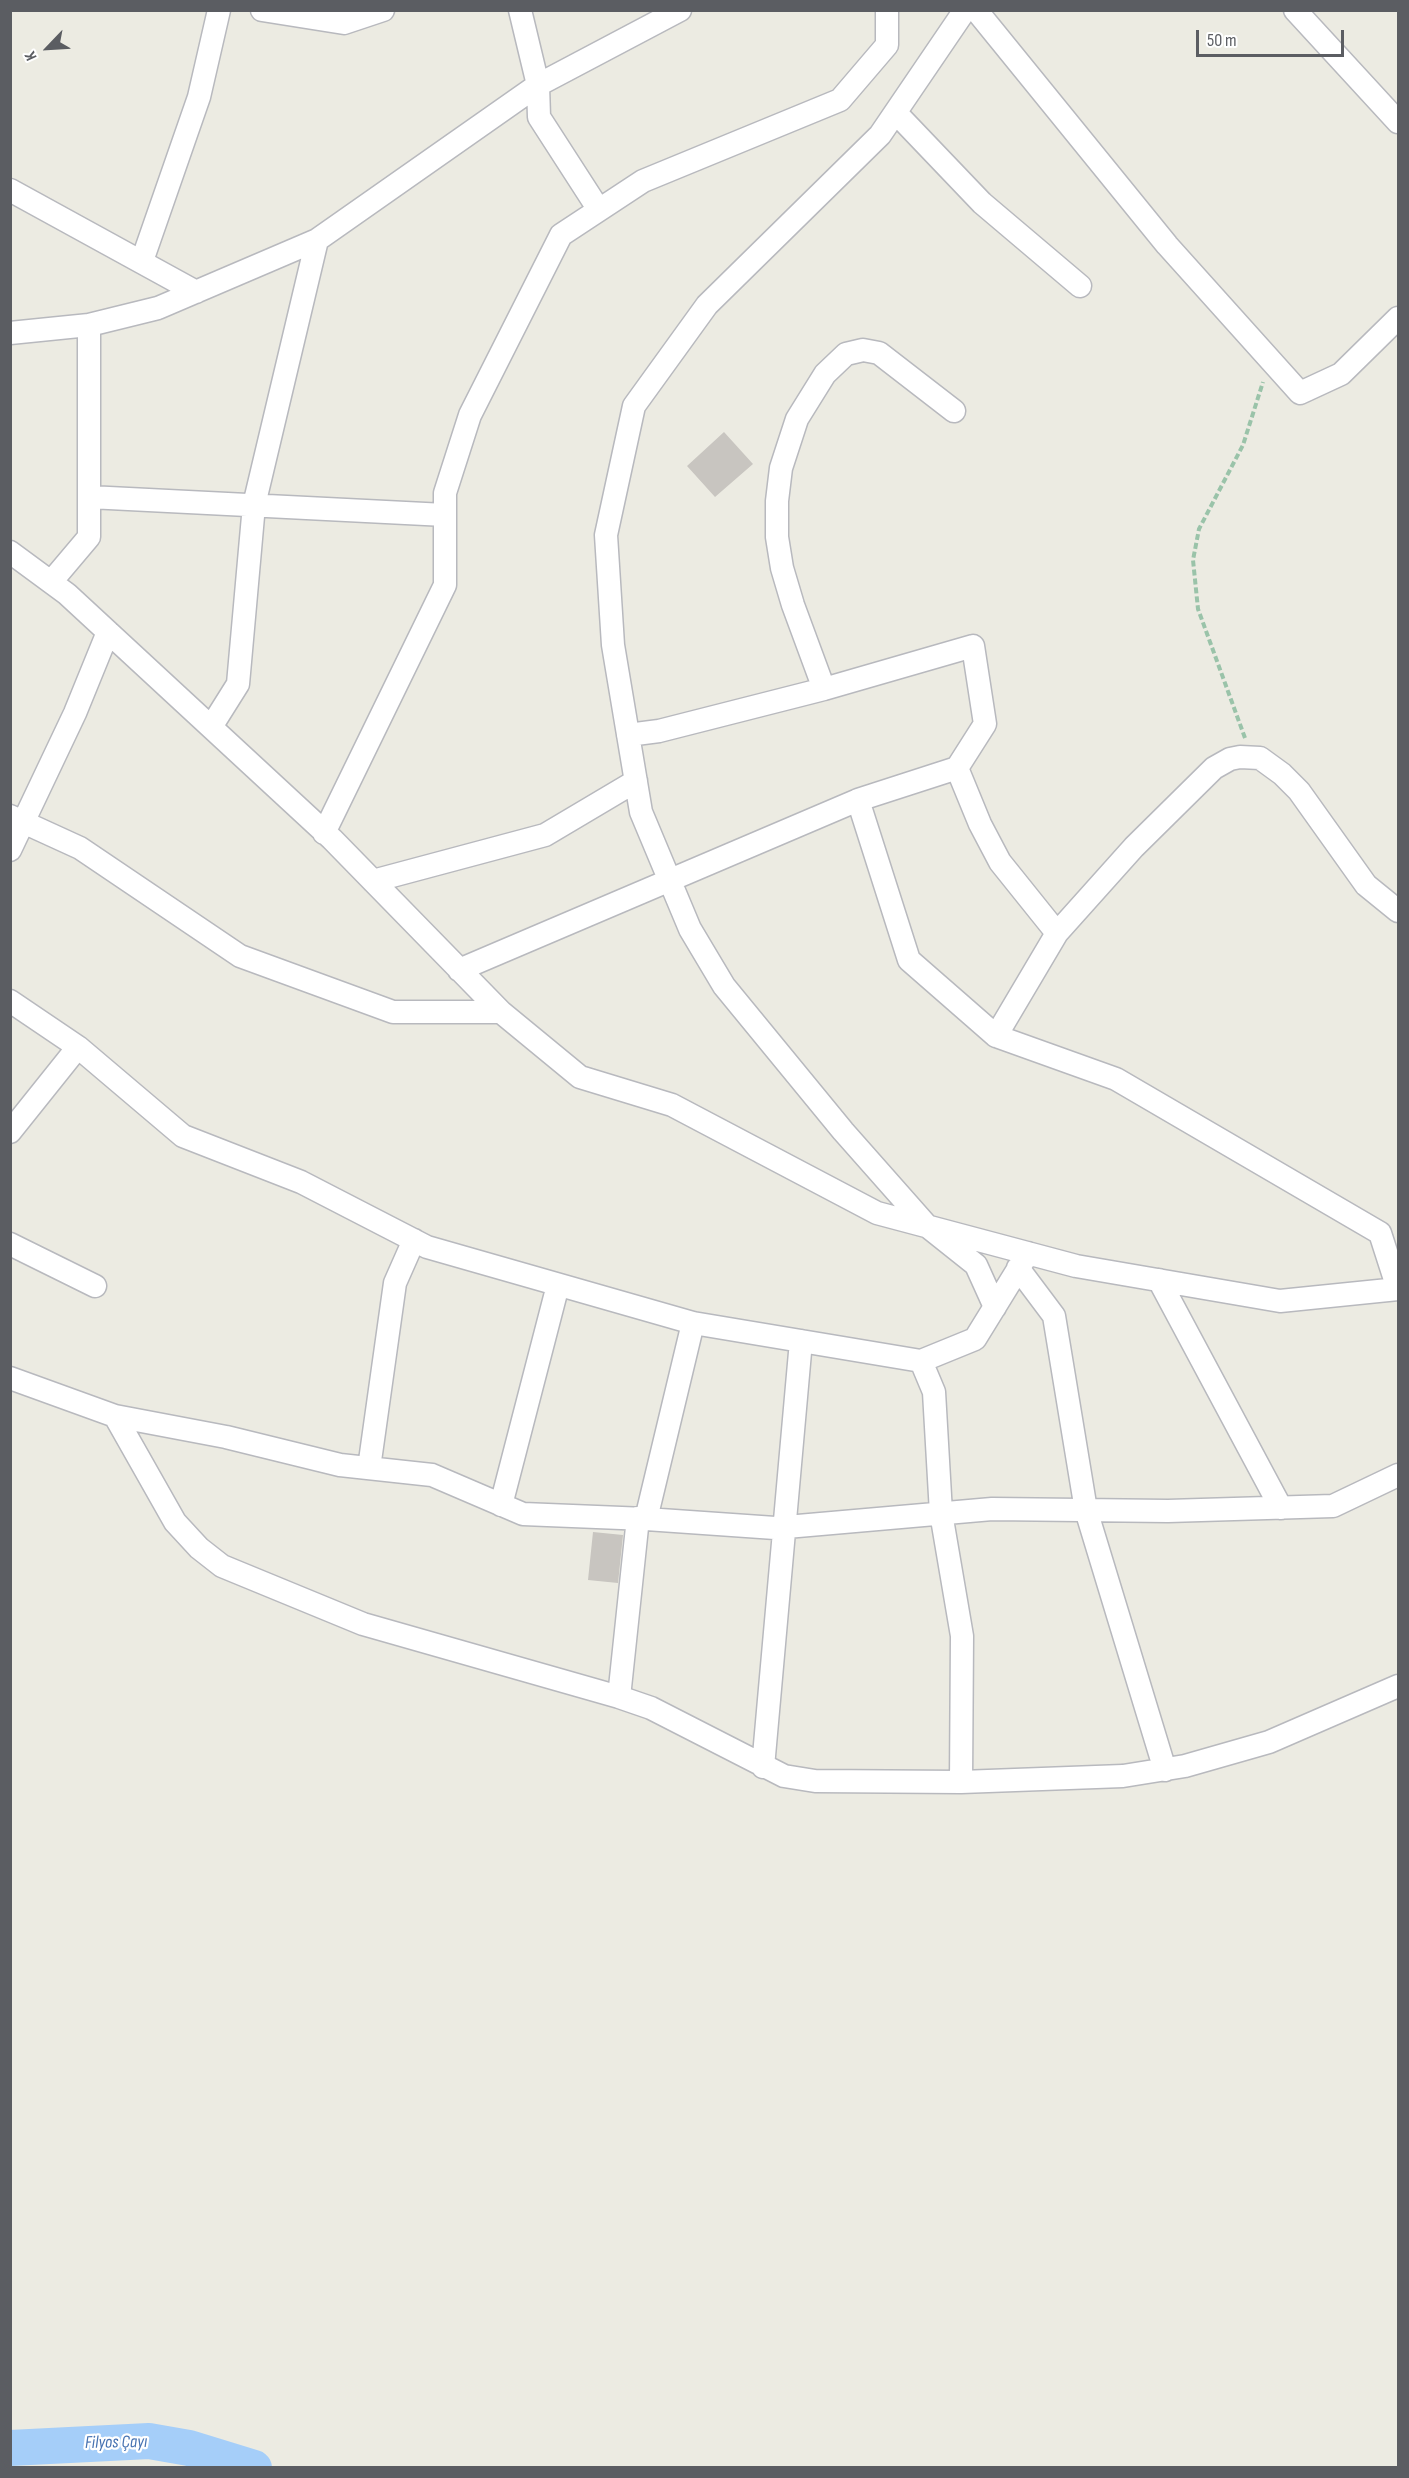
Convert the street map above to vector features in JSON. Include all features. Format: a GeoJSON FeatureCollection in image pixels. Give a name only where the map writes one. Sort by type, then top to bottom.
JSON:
{"type":"FeatureCollection","features":[{"type":"Feature","properties":{"kind":"street"},"geometry":{"type":"LineString","coordinates":[[142,261],[198,97],[219,10]]}},
{"type":"Feature","properties":{"kind":"street"},"geometry":{"type":"LineString","coordinates":[[262,10],[344,23],[383,10]]}},
{"type":"Feature","properties":{"kind":"street"},"geometry":{"type":"LineString","coordinates":[[520,10],[538,85],[539,117],[599,210]]}},
{"type":"Feature","properties":{"kind":"street"},"geometry":{"type":"LineString","coordinates":[[10,333],[89,325],[158,308],[317,240],[538,85],[680,10]]}},
{"type":"Feature","properties":{"kind":"street"},"geometry":{"type":"LineString","coordinates":[[324,833],[445,585],[445,493],[470,415],[561,235],[643,181],[840,100],[887,45],[887,10]]}},
{"type":"Feature","properties":{"kind":"street"},"geometry":{"type":"LineString","coordinates":[[965,10],[880,135],[707,305],[634,406],[606,535],[613,645],[641,812],[690,929],[724,986],[843,1131],[927,1226],[976,1265],[995,1306]]}},
{"type":"Feature","properties":{"kind":"street"},"geometry":{"type":"LineString","coordinates":[[976,10],[1167,245],[1300,393],[1341,374],[1398,318]]}},
{"type":"Feature","properties":{"kind":"street"},"geometry":{"type":"LineString","coordinates":[[1295,10],[1398,122]]}},
{"type":"Feature","properties":{"kind":"street"},"geometry":{"type":"LineString","coordinates":[[896,113],[981,203],[1080,286]]}},
{"type":"Feature","properties":{"kind":"street"},"geometry":{"type":"LineString","coordinates":[[10,190],[196,292]]}},
{"type":"Feature","properties":{"kind":"street"},"geometry":{"type":"LineString","coordinates":[[211,727],[238,684],[254,505],[317,240]]}},
{"type":"Feature","properties":{"kind":"street"},"geometry":{"type":"LineString","coordinates":[[51,582],[89,537],[89,325]]}},
{"type":"Feature","properties":{"kind":"street"},"geometry":{"type":"LineString","coordinates":[[824,689],[793,605],[782,568],[777,537],[781,468],[797,418],[825,374],[846,354],[863,350],[879,353],[954,411]]}},
{"type":"Feature","properties":{"kind":"street"},"geometry":{"type":"LineString","coordinates":[[89,497],[445,515]]}},
{"type":"Feature","properties":{"kind":"street"},"geometry":{"type":"LineString","coordinates":[[10,552],[51,582],[108,632],[324,833],[501,1012],[580,1077],[672,1105],[877,1213],[927,1226],[1023,1261],[1076,1266],[1280,1300],[1398,1289],[1380,1233],[1116,1079],[996,1036],[909,960],[858,800]]}},
{"type":"Feature","properties":{"kind":"street"},"geometry":{"type":"LineString","coordinates":[[10,850],[18,820],[75,713],[108,632]]}},
{"type":"Feature","properties":{"kind":"street"},"geometry":{"type":"LineString","coordinates":[[459,970],[858,800],[957,768],[984,724],[973,646],[824,689],[659,731],[628,735]]}},
{"type":"Feature","properties":{"kind":"street"},"geometry":{"type":"LineString","coordinates":[[996,1036],[1057,933],[1134,847],[1214,768],[1230,759],[1250,756],[1260,758],[1291,782],[1366,885],[1398,911]]}},
{"type":"Feature","properties":{"kind":"street"},"geometry":{"type":"LineString","coordinates":[[957,768],[980,824],[1000,862],[1012,880],[1057,933]]}},
{"type":"Feature","properties":{"kind":"street"},"geometry":{"type":"LineString","coordinates":[[373,881],[545,834],[636,781]]}},
{"type":"Feature","properties":{"kind":"street"},"geometry":{"type":"LineString","coordinates":[[18,820],[80,848],[240,956],[393,1012],[501,1012]]}},
{"type":"Feature","properties":{"kind":"street"},"geometry":{"type":"LineString","coordinates":[[10,1001],[78,1047],[183,1136],[301,1182],[427,1247],[693,1323],[921,1361],[975,1339],[1023,1261]]}},
{"type":"Feature","properties":{"kind":"street"},"geometry":{"type":"LineString","coordinates":[[10,1132],[78,1047]]}},
{"type":"Feature","properties":{"kind":"street"},"geometry":{"type":"LineString","coordinates":[[369,1468],[395,1283],[414,1240]]}},
{"type":"Feature","properties":{"kind":"street"},"geometry":{"type":"LineString","coordinates":[[10,1244],[95,1286]]}},
{"type":"Feature","properties":{"kind":"street"},"geometry":{"type":"LineString","coordinates":[[1023,1261],[1053,1316],[1086,1510],[1165,1770]]}},
{"type":"Feature","properties":{"kind":"street"},"geometry":{"type":"LineString","coordinates":[[1159,1280],[1281,1508]]}},
{"type":"Feature","properties":{"kind":"street"},"geometry":{"type":"LineString","coordinates":[[501,1505],[558,1285]]}},
{"type":"Feature","properties":{"kind":"street"},"geometry":{"type":"LineString","coordinates":[[619,1697],[642,1518],[693,1323]]}},
{"type":"Feature","properties":{"kind":"street"},"geometry":{"type":"LineString","coordinates":[[763,1767],[801,1341]]}},
{"type":"Feature","properties":{"kind":"street"},"geometry":{"type":"LineString","coordinates":[[921,1361],[934,1392],[941,1513],[962,1636],[962,1782]]}},
{"type":"Feature","properties":{"kind":"street"},"geometry":{"type":"LineString","coordinates":[[10,1378],[115,1416],[226,1437],[340,1465],[432,1475],[523,1514],[642,1518],[786,1527],[992,1509],[1168,1511],[1333,1506],[1398,1475]]}},
{"type":"Feature","properties":{"kind":"street"},"geometry":{"type":"LineString","coordinates":[[115,1416],[175,1522],[199,1548],[222,1566],[363,1624],[651,1708],[784,1776],[815,1781],[962,1782],[1124,1776],[1165,1770],[1269,1742],[1398,1686]]}},
{"type":"Feature","properties":{"kind":"path"},"geometry":{"type":"LineString","coordinates":[[1250,756],[1198,609],[1193,560],[1205,515],[1233,467],[1252,422],[1269,359]]}},
{"type":"Feature","properties":{"kind":"building"},"geometry":{"type":"Polygon","coordinates":[[[724,432],[753,464],[715,497],[687,466],[724,432]]]}},
{"type":"Feature","properties":{"kind":"building"},"geometry":{"type":"Polygon","coordinates":[[[593,1532],[623,1535],[618,1583],[588,1580],[593,1532]]]}},
{"type":"Feature","properties":{"kind":"waterway","name":"Filyos Çayı"},"geometry":{"type":"LineString","coordinates":[[10,2448],[149,2441],[189,2448],[254,2468]]}}]}
